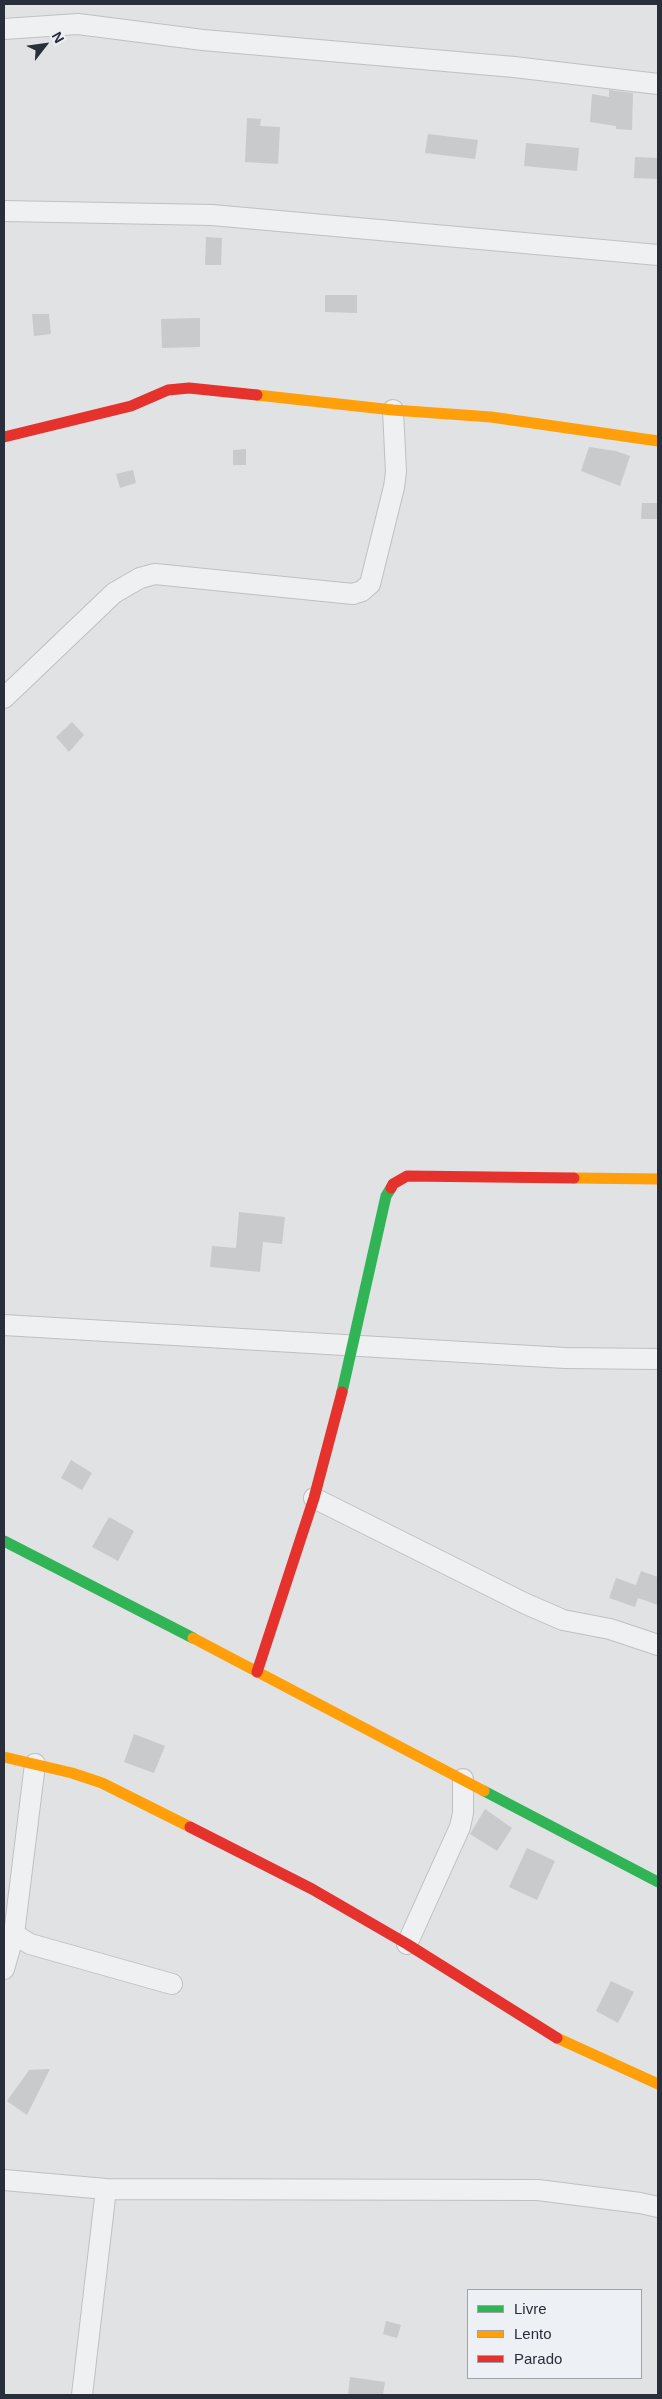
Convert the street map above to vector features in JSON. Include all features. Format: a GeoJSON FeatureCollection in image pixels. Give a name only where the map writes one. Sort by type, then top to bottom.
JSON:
{"type":"FeatureCollection","features":[{"type":"Feature","properties":{"kind":"street"},"geometry":{"type":"LineString","coordinates":[[4,29],[78,24],[203,40],[514,67],[658,84]]}},
{"type":"Feature","properties":{"kind":"street"},"geometry":{"type":"LineString","coordinates":[[4,212],[212,215],[658,255]]}},
{"type":"Feature","properties":{"kind":"street"},"geometry":{"type":"LineString","coordinates":[[4,436],[131,406],[168,390],[189,388],[393,410],[491,417],[658,441]]}},
{"type":"Feature","properties":{"kind":"street"},"geometry":{"type":"LineString","coordinates":[[4,698],[114,593],[140,578],[155,574],[353,594],[362,591],[370,584],[394,487],[396,472],[393,410]]}},
{"type":"Feature","properties":{"kind":"street"},"geometry":{"type":"LineString","coordinates":[[257,1672],[314,1498],[354,1345],[386,1196],[393,1184],[408,1176],[658,1178]]}},
{"type":"Feature","properties":{"kind":"street"},"geometry":{"type":"LineString","coordinates":[[4,1325],[565,1358],[658,1359]]}},
{"type":"Feature","properties":{"kind":"street"},"geometry":{"type":"LineString","coordinates":[[314,1498],[524,1603],[555,1616],[610,1629],[658,1644]]}},
{"type":"Feature","properties":{"kind":"street"},"geometry":{"type":"LineString","coordinates":[[4,1541],[139,1609],[658,1882]]}},
{"type":"Feature","properties":{"kind":"street"},"geometry":{"type":"LineString","coordinates":[[4,1757],[102,1784],[312,1889],[407,1944],[561,2041],[658,2084]]}},
{"type":"Feature","properties":{"kind":"street"},"geometry":{"type":"LineString","coordinates":[[4,1969],[14,1934],[35,1764]]}},
{"type":"Feature","properties":{"kind":"street"},"geometry":{"type":"LineString","coordinates":[[407,1944],[460,1827],[463,1813],[463,1779]]}},
{"type":"Feature","properties":{"kind":"street"},"geometry":{"type":"LineString","coordinates":[[14,1934],[30,1944],[172,1984]]}},
{"type":"Feature","properties":{"kind":"street"},"geometry":{"type":"LineString","coordinates":[[4,2180],[106,2189],[538,2190],[640,2202],[658,2207]]}},
{"type":"Feature","properties":{"kind":"street"},"geometry":{"type":"LineString","coordinates":[[82,2395],[106,2189]]}},
{"type":"Feature","properties":{"kind":"building"},"geometry":{"type":"Polygon","coordinates":[[[609,90],[633,93],[632,130],[616,129],[616,126],[590,122],[592,94],[609,97],[609,90]]]}},
{"type":"Feature","properties":{"kind":"building"},"geometry":{"type":"Polygon","coordinates":[[[247,118],[261,119],[260,126],[280,127],[278,164],[245,162],[247,118]]]}},
{"type":"Feature","properties":{"kind":"building"},"geometry":{"type":"Polygon","coordinates":[[[428,134],[478,140],[475,159],[425,153],[428,134]]]}},
{"type":"Feature","properties":{"kind":"building"},"geometry":{"type":"Polygon","coordinates":[[[526,143],[579,148],[577,171],[524,166],[526,143]]]}},
{"type":"Feature","properties":{"kind":"building"},"geometry":{"type":"Polygon","coordinates":[[[635,157],[658,158],[658,179],[634,178],[635,157]]]}},
{"type":"Feature","properties":{"kind":"building"},"geometry":{"type":"Polygon","coordinates":[[[206,237],[222,238],[221,265],[205,265],[206,237]]]}},
{"type":"Feature","properties":{"kind":"building"},"geometry":{"type":"Polygon","coordinates":[[[325,295],[357,295],[357,313],[325,312],[325,295]]]}},
{"type":"Feature","properties":{"kind":"building"},"geometry":{"type":"Polygon","coordinates":[[[32,314],[49,314],[51,334],[34,336],[32,314]]]}},
{"type":"Feature","properties":{"kind":"building"},"geometry":{"type":"Polygon","coordinates":[[[200,318],[200,347],[162,348],[161,319],[200,318]]]}},
{"type":"Feature","properties":{"kind":"building"},"geometry":{"type":"Polygon","coordinates":[[[589,447],[616,451],[630,456],[620,486],[581,471],[589,447]]]}},
{"type":"Feature","properties":{"kind":"building"},"geometry":{"type":"Polygon","coordinates":[[[246,449],[246,465],[233,465],[233,450],[246,449]]]}},
{"type":"Feature","properties":{"kind":"building"},"geometry":{"type":"Polygon","coordinates":[[[133,470],[136,483],[120,488],[116,474],[133,470]]]}},
{"type":"Feature","properties":{"kind":"building"},"geometry":{"type":"Polygon","coordinates":[[[642,503],[658,503],[658,519],[641,519],[642,503]]]}},
{"type":"Feature","properties":{"kind":"building"},"geometry":{"type":"Polygon","coordinates":[[[72,722],[84,735],[69,752],[56,737],[72,722]]]}},
{"type":"Feature","properties":{"kind":"building"},"geometry":{"type":"Polygon","coordinates":[[[239,1212],[285,1217],[282,1244],[263,1242],[260,1272],[210,1267],[212,1246],[236,1248],[239,1212]]]}},
{"type":"Feature","properties":{"kind":"building"},"geometry":{"type":"Polygon","coordinates":[[[71,1460],[92,1473],[82,1490],[61,1478],[71,1460]]]}},
{"type":"Feature","properties":{"kind":"building"},"geometry":{"type":"Polygon","coordinates":[[[109,1517],[134,1531],[118,1561],[92,1547],[109,1517]]]}},
{"type":"Feature","properties":{"kind":"building"},"geometry":{"type":"Polygon","coordinates":[[[641,1571],[658,1577],[658,1605],[638,1598],[635,1607],[609,1598],[616,1578],[636,1585],[641,1571]]]}},
{"type":"Feature","properties":{"kind":"building"},"geometry":{"type":"Polygon","coordinates":[[[134,1734],[165,1746],[154,1773],[124,1762],[134,1734]]]}},
{"type":"Feature","properties":{"kind":"building"},"geometry":{"type":"Polygon","coordinates":[[[485,1809],[512,1828],[497,1851],[470,1834],[485,1809]]]}},
{"type":"Feature","properties":{"kind":"building"},"geometry":{"type":"Polygon","coordinates":[[[527,1848],[555,1861],[537,1900],[509,1887],[527,1848]]]}},
{"type":"Feature","properties":{"kind":"building"},"geometry":{"type":"Polygon","coordinates":[[[611,1981],[634,1992],[618,2023],[596,2011],[611,1981]]]}},
{"type":"Feature","properties":{"kind":"building"},"geometry":{"type":"Polygon","coordinates":[[[50,2069],[27,2115],[7,2101],[29,2070],[50,2069]]]}},
{"type":"Feature","properties":{"kind":"building"},"geometry":{"type":"Polygon","coordinates":[[[386,2321],[401,2325],[397,2338],[383,2334],[386,2321]]]}},
{"type":"Feature","properties":{"kind":"building"},"geometry":{"type":"Polygon","coordinates":[[[350,2377],[385,2382],[383,2395],[348,2395],[350,2377]]]}},
{"type":"Feature","properties":{"kind":"traffic: fast"},"geometry":{"type":"LineString","coordinates":[[342,1392],[386,1196],[391,1188]]}},
{"type":"Feature","properties":{"kind":"traffic: fast"},"geometry":{"type":"LineString","coordinates":[[4,1541],[193,1638]]}},
{"type":"Feature","properties":{"kind":"traffic: fast"},"geometry":{"type":"LineString","coordinates":[[484,1791],[658,1882]]}},
{"type":"Feature","properties":{"kind":"traffic: slow"},"geometry":{"type":"LineString","coordinates":[[257,395],[393,410],[491,417],[658,441]]}},
{"type":"Feature","properties":{"kind":"traffic: slow"},"geometry":{"type":"LineString","coordinates":[[574,1178],[658,1179]]}},
{"type":"Feature","properties":{"kind":"traffic: slow"},"geometry":{"type":"LineString","coordinates":[[193,1638],[484,1791]]}},
{"type":"Feature","properties":{"kind":"traffic: slow"},"geometry":{"type":"LineString","coordinates":[[4,1757],[72,1773],[102,1783],[190,1827]]}},
{"type":"Feature","properties":{"kind":"traffic: slow"},"geometry":{"type":"LineString","coordinates":[[557,2038],[658,2084]]}},
{"type":"Feature","properties":{"kind":"traffic: jam"},"geometry":{"type":"LineString","coordinates":[[4,437],[131,406],[168,390],[189,388],[257,395]]}},
{"type":"Feature","properties":{"kind":"traffic: jam"},"geometry":{"type":"LineString","coordinates":[[391,1188],[393,1184],[407,1176],[574,1178]]}},
{"type":"Feature","properties":{"kind":"traffic: jam"},"geometry":{"type":"LineString","coordinates":[[257,1672],[314,1498],[342,1392]]}},
{"type":"Feature","properties":{"kind":"traffic: jam"},"geometry":{"type":"LineString","coordinates":[[190,1827],[312,1889],[407,1944],[557,2038]]}}]}
